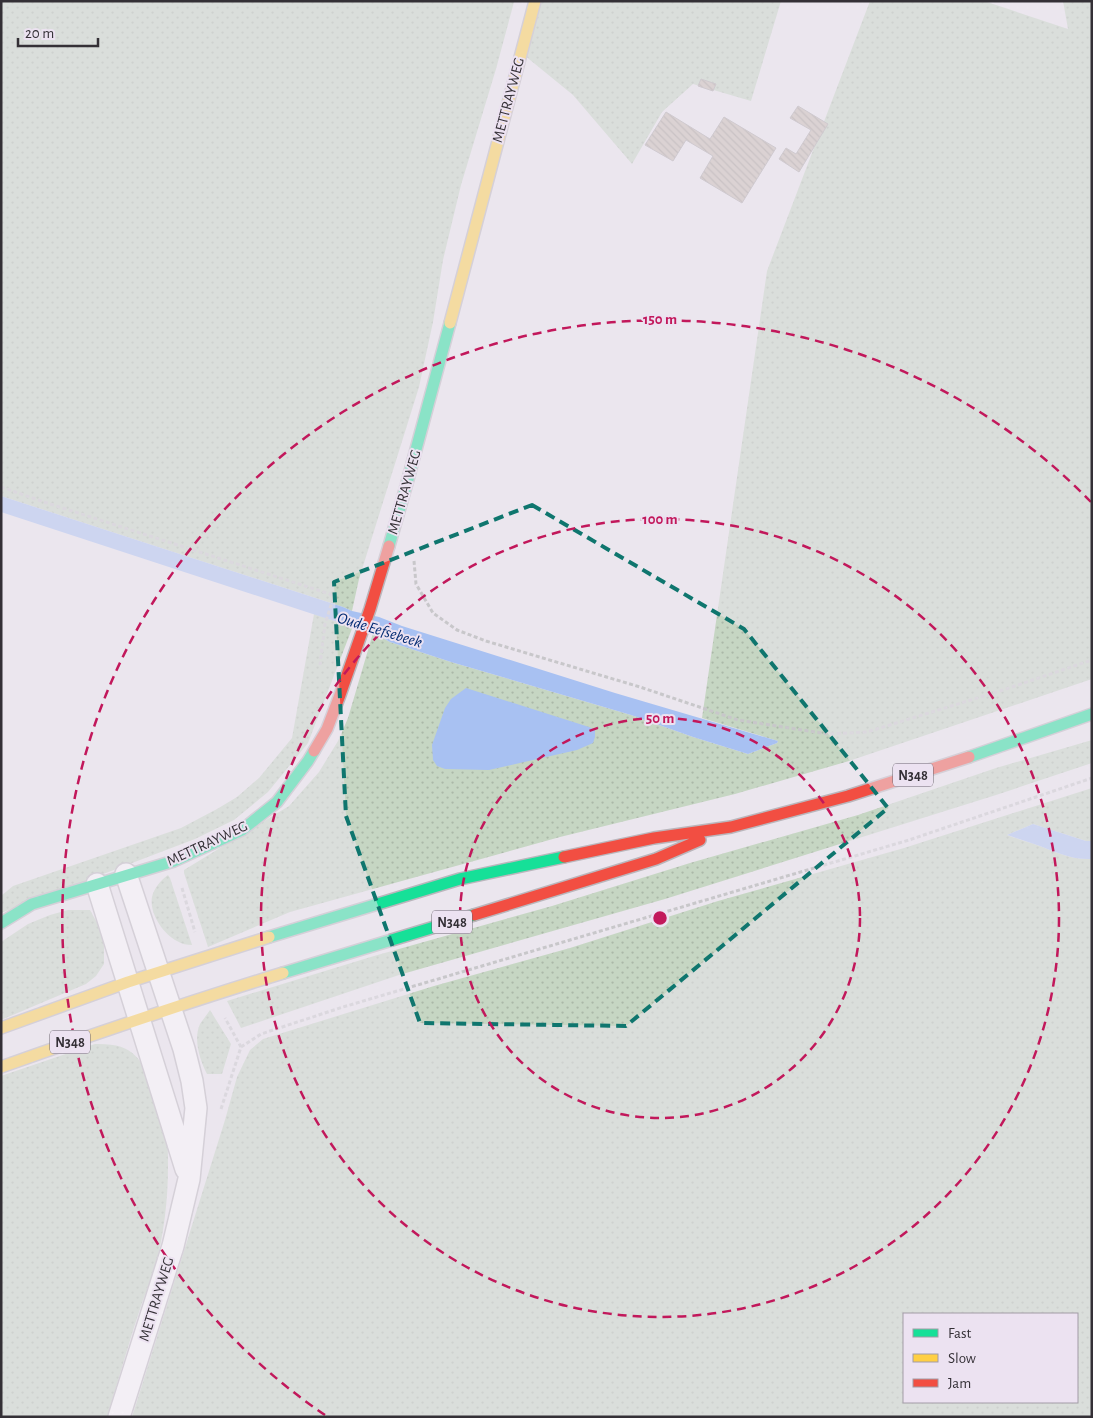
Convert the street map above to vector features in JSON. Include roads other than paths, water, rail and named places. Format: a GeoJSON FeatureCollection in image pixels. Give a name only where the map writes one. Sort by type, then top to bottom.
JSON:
{"type":"FeatureCollection","features":[{"type":"Feature","properties":{"kind":"main road","name":"METTRAYWEG"},"geometry":{"type":"LineString","coordinates":[[1,923],[32,904],[174,860],[242,830],[277,802],[308,761],[327,729],[370,609],[410,474],[534,1]]}},
{"type":"Feature","properties":{"kind":"main road","name":"N348"},"geometry":{"type":"LineString","coordinates":[[1,1028],[158,972],[279,933],[460,879],[654,838],[732,827],[848,796],[1092,714]]}},
{"type":"Feature","properties":{"kind":"main road","name":"N348"},"geometry":{"type":"LineString","coordinates":[[1,1067],[214,994],[656,859],[732,827]]}},
{"type":"Feature","properties":{"kind":"street","name":"METTRAYWEG"},"geometry":{"type":"LineString","coordinates":[[119,1417],[173,1246],[189,1179],[196,1108],[184,1049],[126,874]]}},
{"type":"Feature","properties":{"kind":"street"},"geometry":{"type":"LineString","coordinates":[[97,884],[189,1179]]}},
{"type":"Feature","properties":{"kind":"water","name":"Oude Eefsebeek"},"geometry":{"type":"Polygon","coordinates":[[[1,496],[352,611],[379,617],[402,626],[615,693],[778,741],[748,754],[631,715],[451,662],[390,642],[372,632],[347,623],[325,618],[1,512],[1,496]]]}},
{"type":"Feature","properties":{"kind":"water"},"geometry":{"type":"Polygon","coordinates":[[[466,688],[589,727],[595,730],[593,743],[577,750],[489,770],[445,769],[437,766],[433,760],[432,745],[445,708],[451,699],[466,688]]]}},
{"type":"Feature","properties":{"kind":"water"},"geometry":{"type":"Polygon","coordinates":[[[1033,824],[1086,841],[1092,841],[1092,859],[1069,857],[1007,835],[1033,824]]]}}]}
